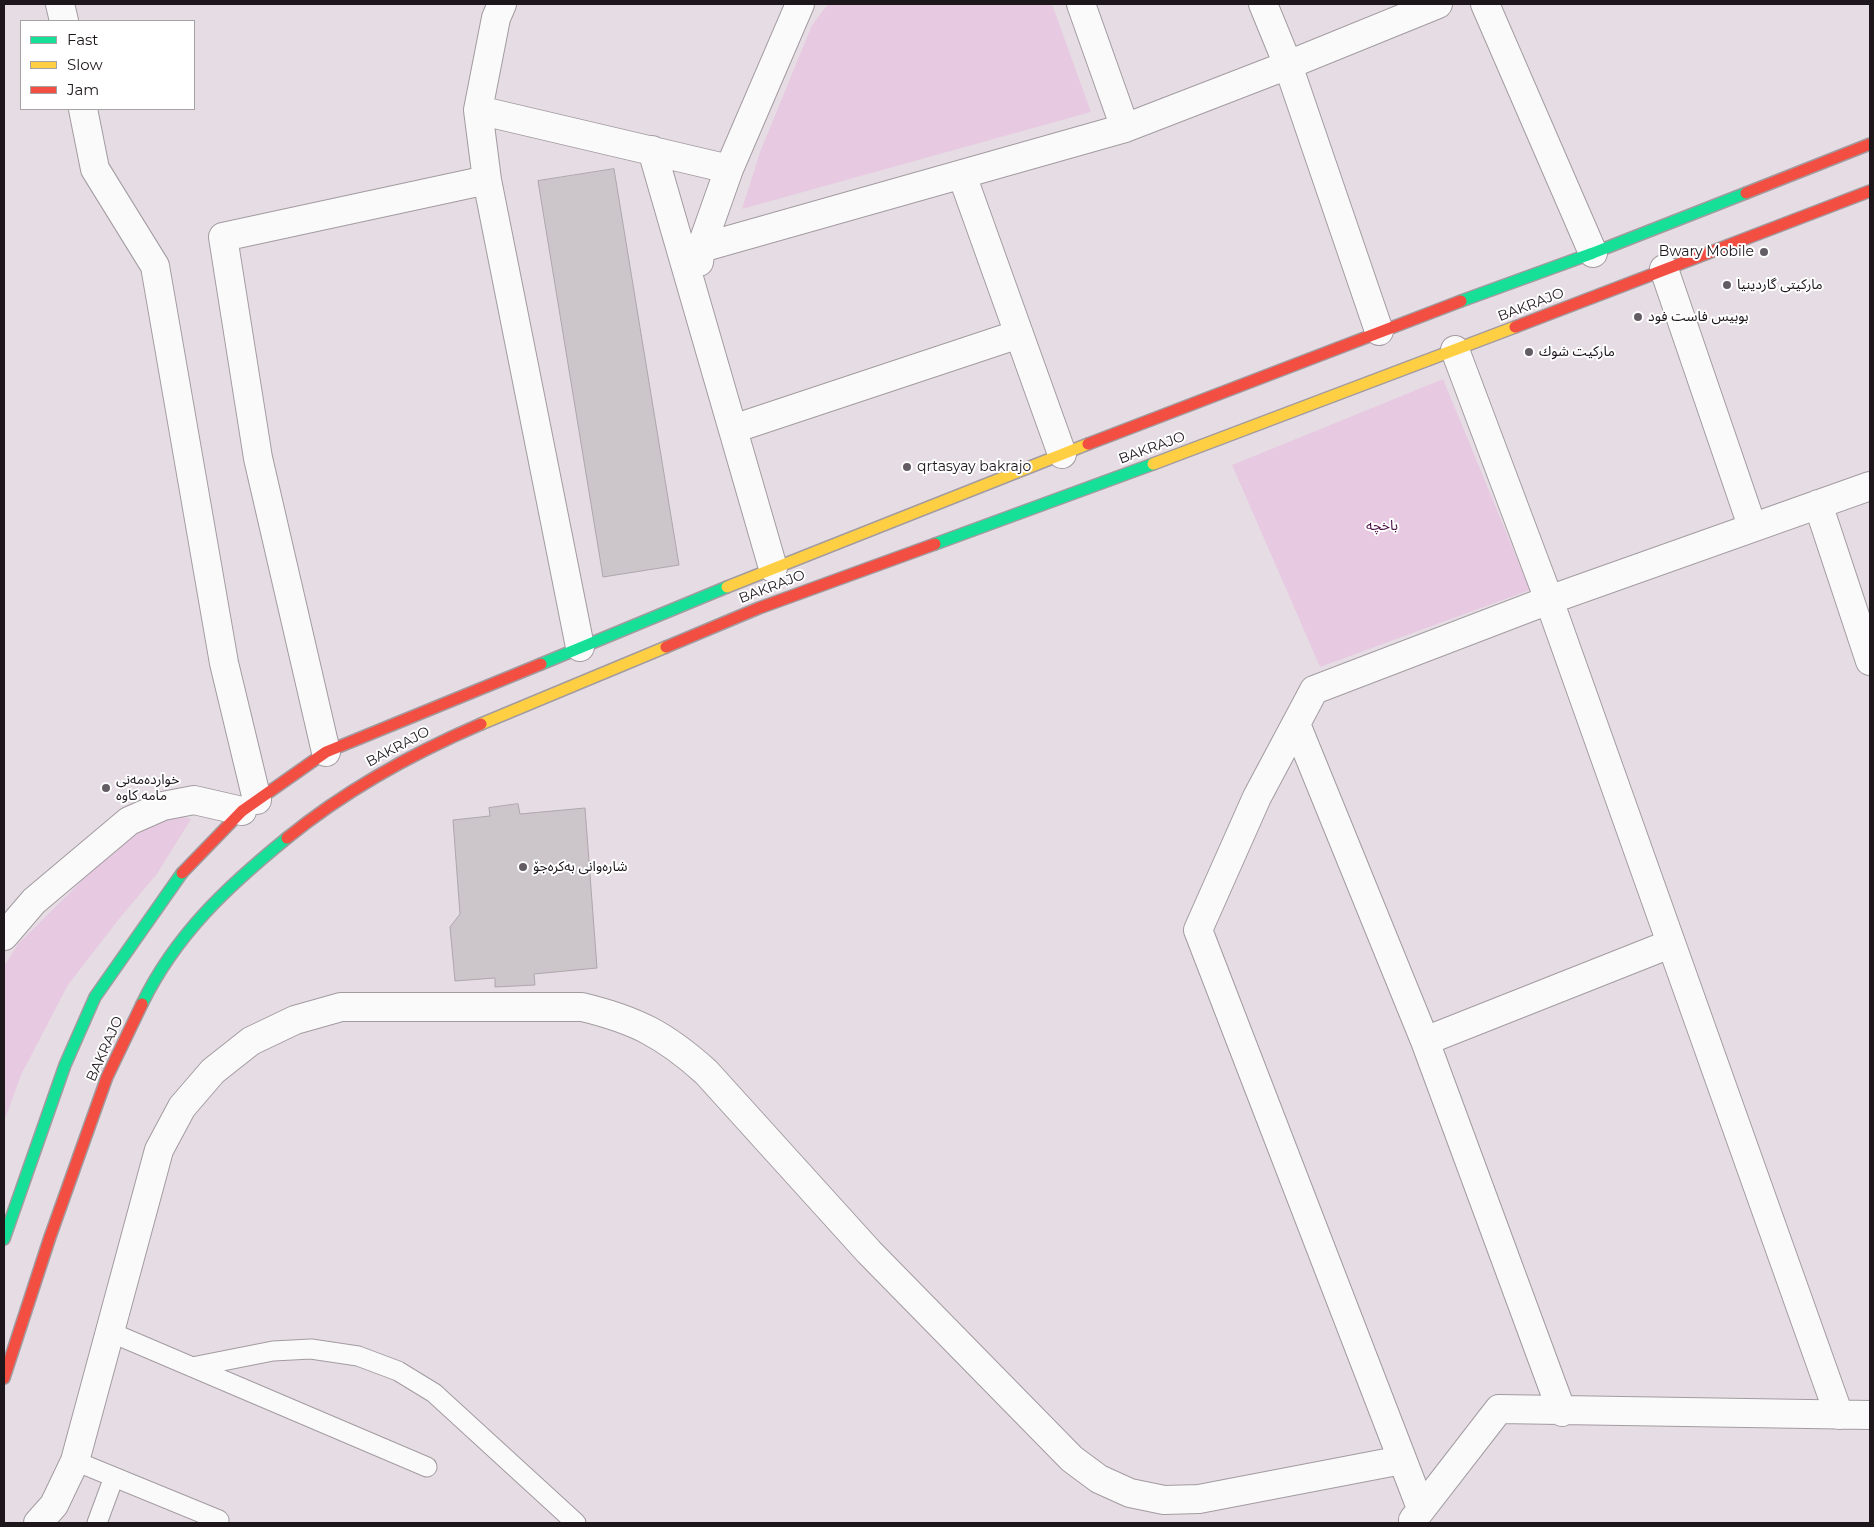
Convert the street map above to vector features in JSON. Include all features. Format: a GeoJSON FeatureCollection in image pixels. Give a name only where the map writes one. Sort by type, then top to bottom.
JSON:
{"type":"FeatureCollection","features":[{"type":"Feature","properties":{"kind":"street"},"geometry":{"type":"LineString","coordinates":[[60,4],[64,20]]}},
{"type":"Feature","properties":{"kind":"street"},"geometry":{"type":"LineString","coordinates":[[502,4],[496,18],[478,110],[488,180],[580,647]]}},
{"type":"Feature","properties":{"kind":"street"},"geometry":{"type":"LineString","coordinates":[[694,293],[701,248],[728,169],[800,4]]}},
{"type":"Feature","properties":{"kind":"street"},"geometry":{"type":"LineString","coordinates":[[1080,4],[1125,128]]}},
{"type":"Feature","properties":{"kind":"street"},"geometry":{"type":"LineString","coordinates":[[1263,4],[1288,65],[1379,331]]}},
{"type":"Feature","properties":{"kind":"street"},"geometry":{"type":"LineString","coordinates":[[701,248],[1125,128],[1438,4]]}},
{"type":"Feature","properties":{"kind":"street"},"geometry":{"type":"LineString","coordinates":[[1486,4],[1593,253]]}},
{"type":"Feature","properties":{"kind":"street"},"geometry":{"type":"LineString","coordinates":[[4,936],[34,901],[129,821],[162,806],[194,800],[249,806],[155,266],[95,169],[83,110]]}},
{"type":"Feature","properties":{"kind":"street"},"geometry":{"type":"LineString","coordinates":[[478,110],[728,169]]}},
{"type":"Feature","properties":{"kind":"street","name":"BAKRAJO"},"geometry":{"type":"LineString","coordinates":[[4,1239],[64,1065],[95,997],[187,866],[249,806],[326,752],[773,568],[1062,454],[1379,331],[1593,253],[1870,144]]}},
{"type":"Feature","properties":{"kind":"street"},"geometry":{"type":"LineString","coordinates":[[652,150],[773,568]]}},
{"type":"Feature","properties":{"kind":"street"},"geometry":{"type":"LineString","coordinates":[[962,175],[1062,454]]}},
{"type":"Feature","properties":{"kind":"street"},"geometry":{"type":"LineString","coordinates":[[326,752],[258,458],[223,236],[488,180]]}},
{"type":"Feature","properties":{"kind":"street","name":"BAKRAJO"},"geometry":{"type":"LineString","coordinates":[[4,1378],[50,1237],[107,1077],[147,994],[178,946],[211,904],[260,859],[359,785],[441,741],[759,608],[1251,428],[1870,191]]}},
{"type":"Feature","properties":{"kind":"street"},"geometry":{"type":"LineString","coordinates":[[1664,269],[1752,526]]}},
{"type":"Feature","properties":{"kind":"street"},"geometry":{"type":"LineString","coordinates":[[733,429],[1019,334]]}},
{"type":"Feature","properties":{"kind":"street"},"geometry":{"type":"LineString","coordinates":[[1456,350],[1549,600],[1839,1415]]}},
{"type":"Feature","properties":{"kind":"street"},"geometry":{"type":"LineString","coordinates":[[1416,1516],[1402,1460],[1198,930],[1257,797],[1314,690],[1549,600],[1752,526],[1870,486]]}},
{"type":"Feature","properties":{"kind":"street"},"geometry":{"type":"LineString","coordinates":[[1818,504],[1870,661]]}},
{"type":"Feature","properties":{"kind":"street"},"geometry":{"type":"LineString","coordinates":[[1296,724],[1424,1041],[1562,1412]]}},
{"type":"Feature","properties":{"kind":"street"},"geometry":{"type":"LineString","coordinates":[[1424,1041],[1670,944]]}},
{"type":"Feature","properties":{"kind":"street"},"geometry":{"type":"LineString","coordinates":[[38,1523],[54,1505],[75,1461],[159,1150],[188,1100],[213,1071],[251,1041],[295,1020],[341,1007],[582,1006],[617,1016],[650,1029],[680,1048],[706,1072],[869,1252],[1072,1459],[1099,1479],[1130,1493],[1164,1500],[1198,1499],[1402,1460]]}},
{"type":"Feature","properties":{"kind":"street"},"geometry":{"type":"LineString","coordinates":[[1416,1516],[1500,1409],[1562,1412],[1870,1415]]}},
{"type":"Feature","properties":{"kind":"lane"},"geometry":{"type":"LineString","coordinates":[[110,1332],[427,1467]]}},
{"type":"Feature","properties":{"kind":"lane"},"geometry":{"type":"LineString","coordinates":[[192,1367],[273,1351],[311,1349],[358,1356],[398,1371],[434,1393],[576,1523]]}},
{"type":"Feature","properties":{"kind":"lane"},"geometry":{"type":"LineString","coordinates":[[75,1461],[219,1520]]}},
{"type":"Feature","properties":{"kind":"lane"},"geometry":{"type":"LineString","coordinates":[[97,1523],[114,1477]]}},
{"type":"Feature","properties":{"kind":"green space"},"geometry":{"type":"Polygon","coordinates":[[[828,4],[1052,4],[1091,112],[742,209],[760,152],[812,25],[828,4]]]}},
{"type":"Feature","properties":{"kind":"green space","name":"باخچە"},"geometry":{"type":"Polygon","coordinates":[[[1443,379],[1530,590],[1320,667],[1232,465],[1443,379]]]}},
{"type":"Feature","properties":{"kind":"green space"},"geometry":{"type":"Polygon","coordinates":[[[173,815],[191,819],[157,874],[68,985],[21,1075],[4,1122],[4,966],[18,944],[121,842],[173,815]]]}},
{"type":"Feature","properties":{"kind":"building"},"geometry":{"type":"Polygon","coordinates":[[[614,169],[679,565],[603,577],[538,181],[614,169]]]}},
{"type":"Feature","properties":{"kind":"building","name":"شارەوانی بەکرەجۆ"},"geometry":{"type":"Polygon","coordinates":[[[518,804],[520,814],[585,808],[597,968],[534,974],[535,985],[495,987],[495,978],[455,981],[450,927],[460,914],[453,820],[490,816],[489,808],[518,804]]]}},
{"type":"Feature","properties":{"kind":"traffic: fast"},"geometry":{"type":"LineString","coordinates":[[1461,301],[1593,253],[1746,193]]}},
{"type":"Feature","properties":{"kind":"traffic: fast"},"geometry":{"type":"LineString","coordinates":[[935,544],[1153,464]]}},
{"type":"Feature","properties":{"kind":"traffic: fast"},"geometry":{"type":"LineString","coordinates":[[541,664],[727,587]]}},
{"type":"Feature","properties":{"kind":"traffic: fast"},"geometry":{"type":"LineString","coordinates":[[142,1004],[171,955],[187,933],[224,893],[287,838]]}},
{"type":"Feature","properties":{"kind":"traffic: fast"},"geometry":{"type":"LineString","coordinates":[[4,1239],[65,1065],[95,997],[182,873]]}},
{"type":"Feature","properties":{"kind":"traffic: slow"},"geometry":{"type":"LineString","coordinates":[[1153,464],[1515,327]]}},
{"type":"Feature","properties":{"kind":"traffic: slow"},"geometry":{"type":"LineString","coordinates":[[727,587],[1088,444]]}},
{"type":"Feature","properties":{"kind":"traffic: slow"},"geometry":{"type":"LineString","coordinates":[[481,724],[666,647]]}},
{"type":"Feature","properties":{"kind":"traffic: jam"},"geometry":{"type":"LineString","coordinates":[[1746,193],[1870,144]]}},
{"type":"Feature","properties":{"kind":"traffic: jam"},"geometry":{"type":"LineString","coordinates":[[1515,327],[1870,191]]}},
{"type":"Feature","properties":{"kind":"traffic: jam"},"geometry":{"type":"LineString","coordinates":[[1088,444],[1461,301]]}},
{"type":"Feature","properties":{"kind":"traffic: jam"},"geometry":{"type":"LineString","coordinates":[[666,647],[759,608],[935,544]]}},
{"type":"Feature","properties":{"kind":"traffic: jam"},"geometry":{"type":"LineString","coordinates":[[182,873],[242,811],[326,752],[541,664]]}},
{"type":"Feature","properties":{"kind":"traffic: jam"},"geometry":{"type":"LineString","coordinates":[[287,838],[332,804],[380,774],[429,748],[481,724]]}},
{"type":"Feature","properties":{"kind":"traffic: jam"},"geometry":{"type":"LineString","coordinates":[[4,1378],[50,1237],[107,1077],[142,1004]]}},
{"type":"Feature","properties":{"kind":"place","name":"Bwary Mobile"},"geometry":{"type":"Point","coordinates":[1764,252]}},
{"type":"Feature","properties":{"kind":"place","name":"مارکیتی گاردینیا"},"geometry":{"type":"Point","coordinates":[1727,285]}},
{"type":"Feature","properties":{"kind":"place","name":"بوبيس فاست فود"},"geometry":{"type":"Point","coordinates":[1638,317]}},
{"type":"Feature","properties":{"kind":"place","name":"ماركيت شوك"},"geometry":{"type":"Point","coordinates":[1529,352]}},
{"type":"Feature","properties":{"kind":"place","name":"qrtasyay bakrajo"},"geometry":{"type":"Point","coordinates":[907,467]}},
{"type":"Feature","properties":{"kind":"place","name":"خواردەمەنی مامە کاوە"},"geometry":{"type":"Point","coordinates":[106,788]}},
{"type":"Feature","properties":{"kind":"place","name":"شارەوانی بەکرەجۆ"},"geometry":{"type":"Point","coordinates":[523,867]}}]}
